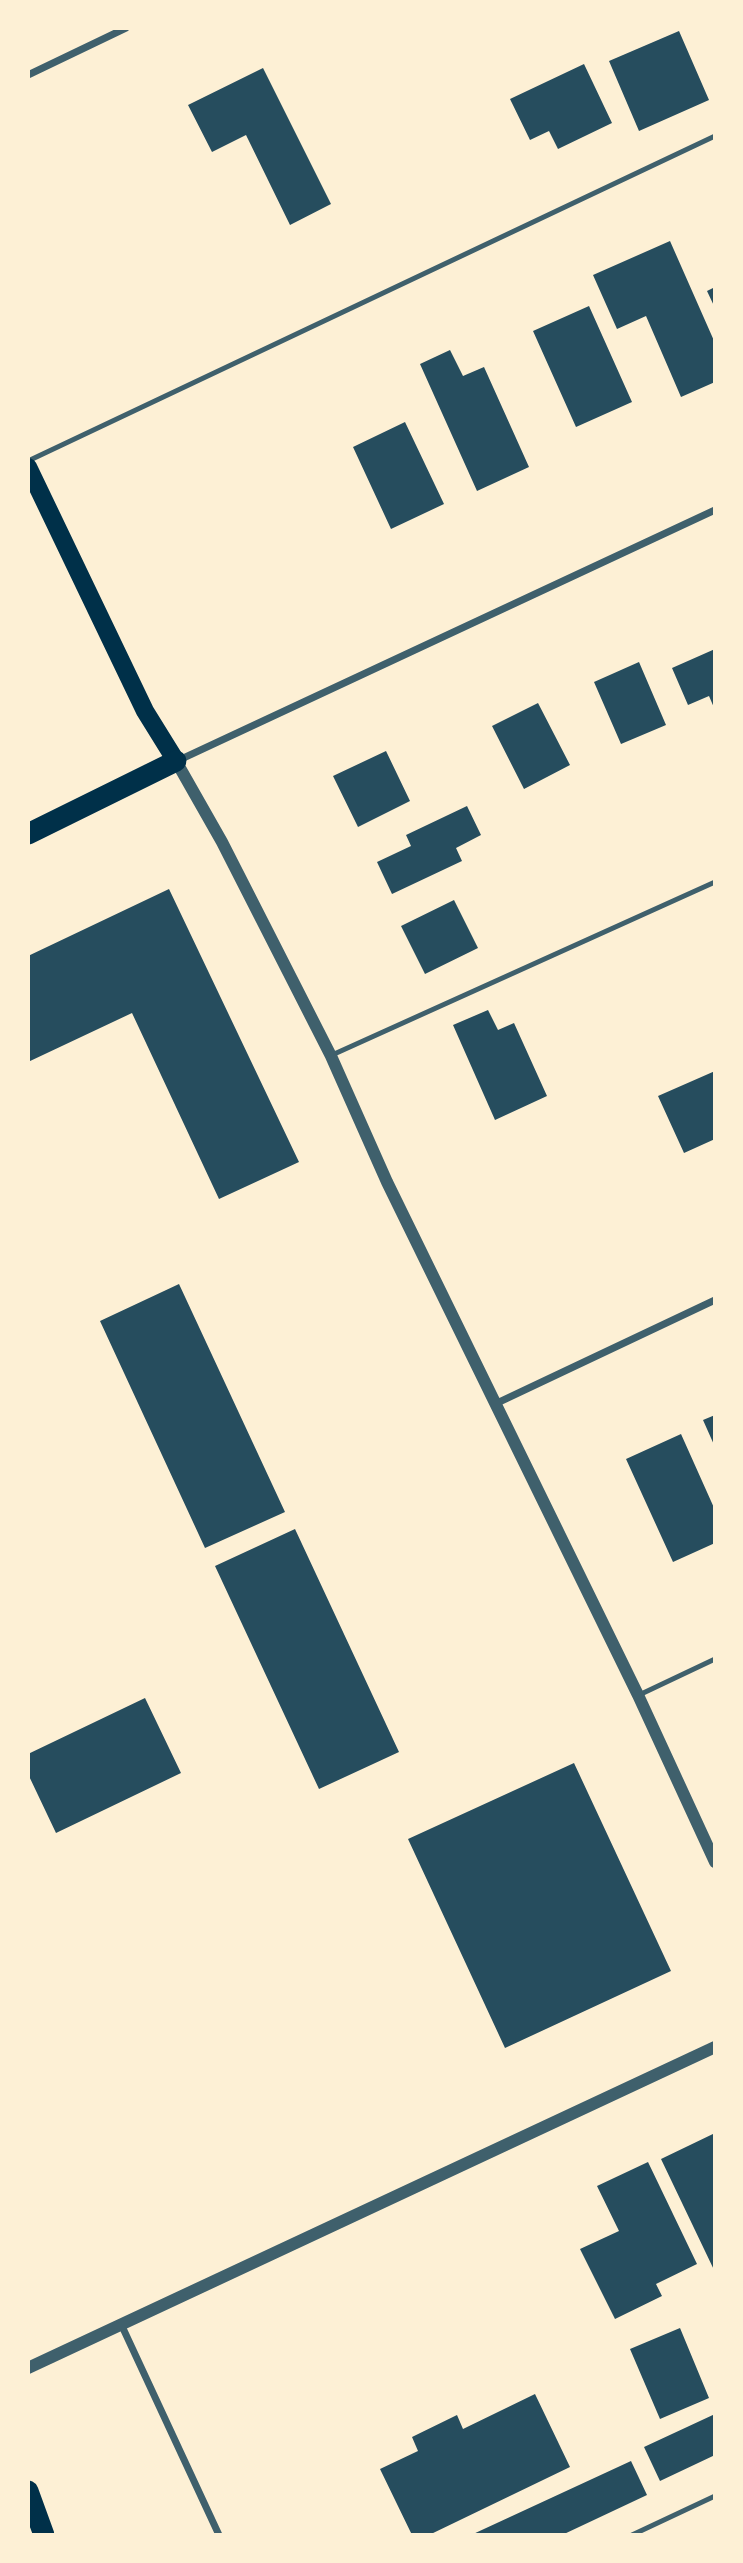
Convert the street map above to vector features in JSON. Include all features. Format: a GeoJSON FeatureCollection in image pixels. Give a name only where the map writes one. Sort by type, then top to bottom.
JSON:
{"type":"FeatureCollection","features":[{"type":"Feature","properties":{"kind":"highway"},"geometry":{"type":"LineString","coordinates":[[28,834],[176,761]]}},
{"type":"Feature","properties":{"kind":"highway"},"geometry":{"type":"LineString","coordinates":[[28,2491],[44,2535]]}},
{"type":"Feature","properties":{"kind":"main road"},"geometry":{"type":"LineString","coordinates":[[28,467],[145,711],[176,761]]}},
{"type":"Feature","properties":{"kind":"street"},"geometry":{"type":"LineString","coordinates":[[28,75],[127,28]]}},
{"type":"Feature","properties":{"kind":"street"},"geometry":{"type":"LineString","coordinates":[[715,510],[176,761],[222,842],[331,1056],[387,1182],[638,1695],[715,1862]]}},
{"type":"Feature","properties":{"kind":"street"},"geometry":{"type":"LineString","coordinates":[[495,1404],[715,1300]]}},
{"type":"Feature","properties":{"kind":"street"},"geometry":{"type":"LineString","coordinates":[[28,2368],[715,2046]]}},
{"type":"Feature","properties":{"kind":"street"},"geometry":{"type":"LineString","coordinates":[[121,2324],[219,2535]]}},
{"type":"Feature","properties":{"kind":"lane"},"geometry":{"type":"LineString","coordinates":[[28,461],[715,136]]}},
{"type":"Feature","properties":{"kind":"lane"},"geometry":{"type":"LineString","coordinates":[[331,1056],[715,882]]}},
{"type":"Feature","properties":{"kind":"lane"},"geometry":{"type":"LineString","coordinates":[[638,1695],[715,1659]]}},
{"type":"Feature","properties":{"kind":"lane"},"geometry":{"type":"LineString","coordinates":[[632,2535],[715,2496]]}},
{"type":"Feature","properties":{"kind":"building"},"geometry":{"type":"Polygon","coordinates":[[[679,31],[709,100],[639,131],[609,61],[679,31]]]}},
{"type":"Feature","properties":{"kind":"building"},"geometry":{"type":"Polygon","coordinates":[[[584,64],[612,123],[558,149],[549,131],[530,140],[510,99],[584,64]]]}},
{"type":"Feature","properties":{"kind":"building"},"geometry":{"type":"Polygon","coordinates":[[[263,68],[331,204],[290,225],[246,135],[212,152],[188,105],[263,68]]]}},
{"type":"Feature","properties":{"kind":"building"},"geometry":{"type":"Polygon","coordinates":[[[670,241],[715,343],[715,382],[681,397],[646,316],[617,329],[593,275],[670,241]]]}},
{"type":"Feature","properties":{"kind":"building"},"geometry":{"type":"Polygon","coordinates":[[[715,287],[715,308],[707,291],[715,287]]]}},
{"type":"Feature","properties":{"kind":"building"},"geometry":{"type":"Polygon","coordinates":[[[589,306],[632,402],[576,427],[533,331],[589,306]]]}},
{"type":"Feature","properties":{"kind":"building"},"geometry":{"type":"Polygon","coordinates":[[[450,350],[463,376],[484,367],[529,467],[477,491],[420,364],[450,350]]]}},
{"type":"Feature","properties":{"kind":"building"},"geometry":{"type":"Polygon","coordinates":[[[405,422],[444,504],[391,529],[353,447],[405,422]]]}},
{"type":"Feature","properties":{"kind":"building"},"geometry":{"type":"Polygon","coordinates":[[[715,649],[715,710],[709,696],[688,705],[672,668],[715,649]]]}},
{"type":"Feature","properties":{"kind":"building"},"geometry":{"type":"Polygon","coordinates":[[[639,662],[666,725],[621,744],[594,682],[639,662]]]}},
{"type":"Feature","properties":{"kind":"building"},"geometry":{"type":"Polygon","coordinates":[[[538,703],[570,765],[524,789],[492,726],[538,703]]]}},
{"type":"Feature","properties":{"kind":"building"},"geometry":{"type":"Polygon","coordinates":[[[386,751],[410,801],[358,827],[333,776],[386,751]]]}},
{"type":"Feature","properties":{"kind":"building"},"geometry":{"type":"Polygon","coordinates":[[[467,806],[481,835],[456,848],[462,861],[392,894],[377,862],[411,846],[406,835],[467,806]]]}},
{"type":"Feature","properties":{"kind":"building"},"geometry":{"type":"Polygon","coordinates":[[[169,889],[299,1162],[219,1199],[132,1013],[28,1062],[28,956],[169,889]]]}},
{"type":"Feature","properties":{"kind":"building"},"geometry":{"type":"Polygon","coordinates":[[[454,900],[478,948],[425,974],[401,926],[454,900]]]}},
{"type":"Feature","properties":{"kind":"building"},"geometry":{"type":"Polygon","coordinates":[[[488,1010],[498,1030],[514,1023],[547,1096],[495,1120],[453,1025],[488,1010]]]}},
{"type":"Feature","properties":{"kind":"building"},"geometry":{"type":"Polygon","coordinates":[[[715,1071],[715,1139],[684,1153],[658,1096],[715,1071]]]}},
{"type":"Feature","properties":{"kind":"building"},"geometry":{"type":"Polygon","coordinates":[[[179,1284],[285,1512],[205,1548],[100,1321],[179,1284]]]}},
{"type":"Feature","properties":{"kind":"building"},"geometry":{"type":"Polygon","coordinates":[[[715,1415],[715,1447],[703,1420],[715,1415]]]}},
{"type":"Feature","properties":{"kind":"building"},"geometry":{"type":"Polygon","coordinates":[[[681,1434],[715,1510],[715,1543],[673,1562],[626,1459],[681,1434]]]}},
{"type":"Feature","properties":{"kind":"building"},"geometry":{"type":"Polygon","coordinates":[[[295,1529],[399,1752],[319,1789],[215,1566],[295,1529]]]}},
{"type":"Feature","properties":{"kind":"building"},"geometry":{"type":"Polygon","coordinates":[[[145,1698],[181,1773],[56,1833],[28,1774],[28,1754],[145,1698]]]}},
{"type":"Feature","properties":{"kind":"building"},"geometry":{"type":"Polygon","coordinates":[[[574,1763],[671,1971],[505,2048],[408,1839],[574,1763]]]}},
{"type":"Feature","properties":{"kind":"building"},"geometry":{"type":"Polygon","coordinates":[[[715,2133],[715,2272],[661,2159],[715,2133]]]}},
{"type":"Feature","properties":{"kind":"building"},"geometry":{"type":"Polygon","coordinates":[[[648,2162],[697,2264],[656,2284],[662,2296],[615,2319],[580,2249],[619,2231],[597,2186],[648,2162]]]}},
{"type":"Feature","properties":{"kind":"building"},"geometry":{"type":"Polygon","coordinates":[[[680,2328],[709,2398],[660,2419],[630,2349],[680,2328]]]}},
{"type":"Feature","properties":{"kind":"building"},"geometry":{"type":"Polygon","coordinates":[[[535,2394],[570,2467],[429,2535],[412,2535],[380,2469],[418,2451],[412,2437],[457,2415],[463,2429],[535,2394]]]}},
{"type":"Feature","properties":{"kind":"building"},"geometry":{"type":"Polygon","coordinates":[[[715,2414],[715,2455],[660,2481],[644,2447],[715,2414]]]}},
{"type":"Feature","properties":{"kind":"building"},"geometry":{"type":"Polygon","coordinates":[[[631,2461],[647,2495],[562,2535],[471,2535],[631,2461]]]}}]}
